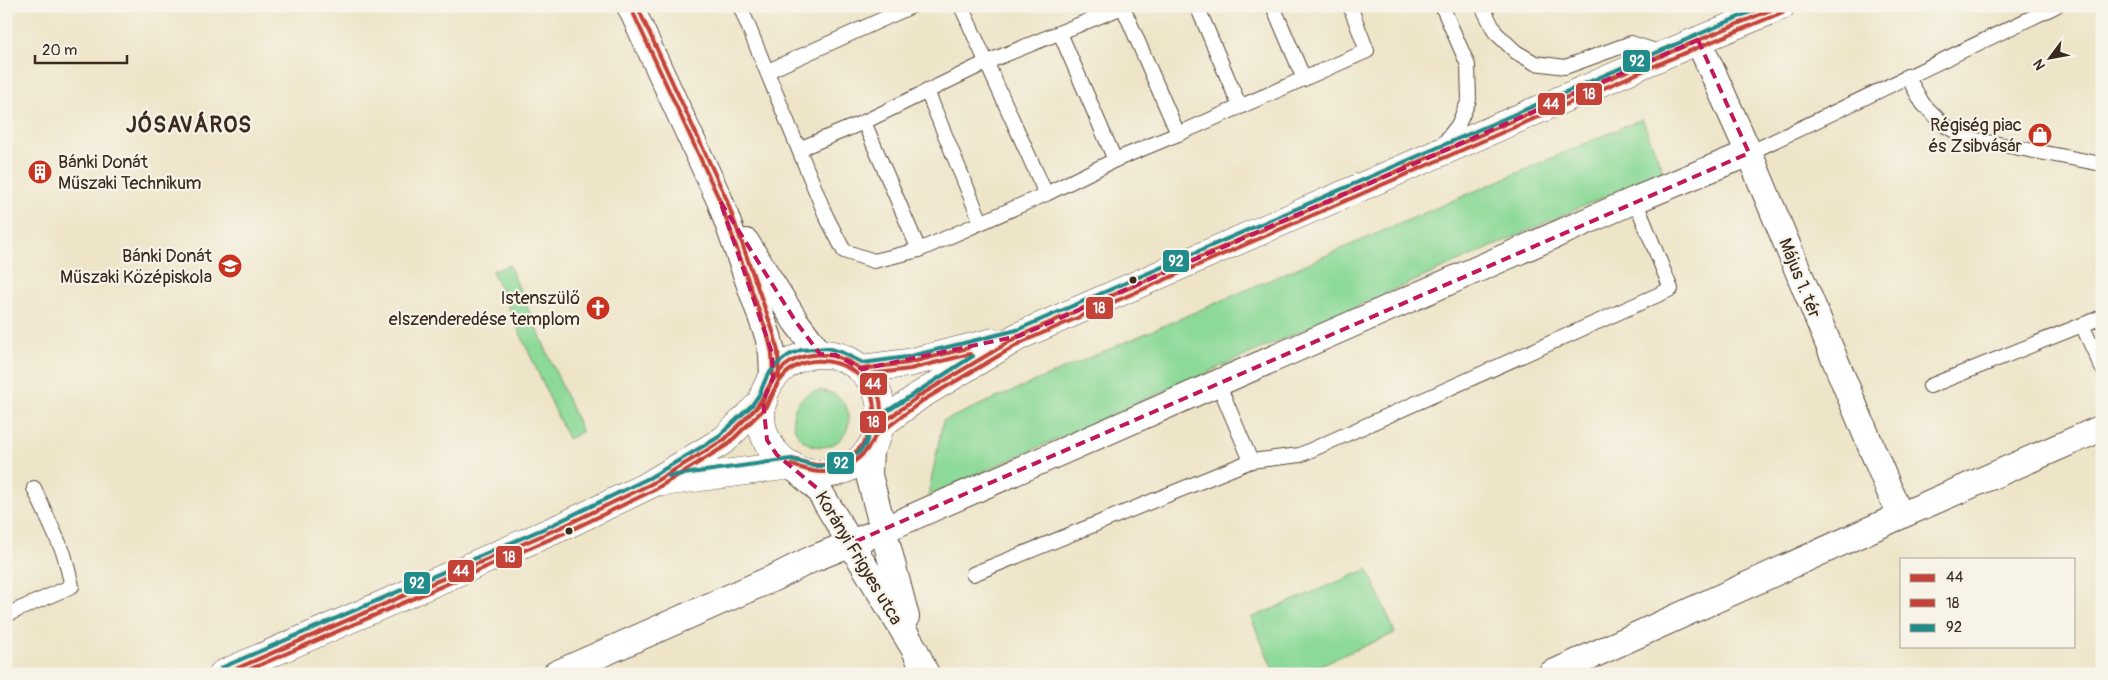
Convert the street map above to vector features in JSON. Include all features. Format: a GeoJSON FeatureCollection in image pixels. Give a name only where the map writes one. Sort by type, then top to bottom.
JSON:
{"type":"FeatureCollection","features":[{"type":"Feature","properties":{"kind":"street"},"geometry":{"type":"LineString","coordinates":[[630,6],[720,201],[768,336],[772,353],[762,421],[767,440],[777,455],[791,465],[807,472],[820,474],[848,467],[861,459],[875,436],[919,396],[1019,336],[1698,40],[1781,6]]}},
{"type":"Feature","properties":{"kind":"street","name":"Május 1. tér"},"geometry":{"type":"LineString","coordinates":[[1698,40],[1749,153],[1900,516]]}},
{"type":"Feature","properties":{"kind":"street"},"geometry":{"type":"LineString","coordinates":[[556,674],[810,560],[1635,200],[1749,153]]}},
{"type":"Feature","properties":{"kind":"street"},"geometry":{"type":"LineString","coordinates":[[720,201],[796,322],[820,354]]}},
{"type":"Feature","properties":{"kind":"street"},"geometry":{"type":"LineString","coordinates":[[862,369],[908,363],[1019,336]]}},
{"type":"Feature","properties":{"kind":"street"},"geometry":{"type":"LineString","coordinates":[[224,674],[566,525],[651,484],[724,440],[768,390],[782,368],[794,360],[807,355],[836,355],[862,369],[871,380],[881,405],[875,436]]}},
{"type":"Feature","properties":{"kind":"street"},"geometry":{"type":"LineString","coordinates":[[1551,674],[1900,516],[2102,428]]}},
{"type":"Feature","properties":{"kind":"street","name":"Korányi Frigyes utca"},"geometry":{"type":"LineString","coordinates":[[875,436],[869,475],[915,650]]}},
{"type":"Feature","properties":{"kind":"street"},"geometry":{"type":"LineString","coordinates":[[651,484],[791,465]]}},
{"type":"Feature","properties":{"kind":"street","name":"Korányi Frigyes utca"},"geometry":{"type":"LineString","coordinates":[[791,465],[818,488],[915,650],[926,674]]}},
{"type":"Feature","properties":{"kind":"lane"},"geometry":{"type":"LineString","coordinates":[[768,71],[912,6]]}},
{"type":"Feature","properties":{"kind":"lane"},"geometry":{"type":"LineString","coordinates":[[960,6],[1046,194]]}},
{"type":"Feature","properties":{"kind":"lane"},"geometry":{"type":"LineString","coordinates":[[1197,6],[1240,107]]}},
{"type":"Feature","properties":{"kind":"lane"},"geometry":{"type":"LineString","coordinates":[[1273,6],[1304,79]]}},
{"type":"Feature","properties":{"kind":"lane"},"geometry":{"type":"LineString","coordinates":[[741,7],[826,216],[844,251],[874,261],[919,250],[1046,194],[1115,160],[1367,51],[1350,6]]}},
{"type":"Feature","properties":{"kind":"lane"},"geometry":{"type":"LineString","coordinates":[[1435,155],[1458,125],[1469,100],[1468,65],[1442,6]]}},
{"type":"Feature","properties":{"kind":"lane"},"geometry":{"type":"LineString","coordinates":[[1482,6],[1494,32],[1516,52],[1535,63],[1565,67],[1631,43],[1666,54]]}},
{"type":"Feature","properties":{"kind":"lane"},"geometry":{"type":"LineString","coordinates":[[1749,153],[2056,6]]}},
{"type":"Feature","properties":{"kind":"lane"},"geometry":{"type":"LineString","coordinates":[[799,149],[864,122],[987,62],[1124,7],[1178,134]]}},
{"type":"Feature","properties":{"kind":"lane"},"geometry":{"type":"LineString","coordinates":[[1060,33],[1115,160]]}},
{"type":"Feature","properties":{"kind":"lane"},"geometry":{"type":"LineString","coordinates":[[1907,76],[1923,104],[1944,126],[1967,138],[2102,164]]}},
{"type":"Feature","properties":{"kind":"lane"},"geometry":{"type":"LineString","coordinates":[[927,92],[981,222]]}},
{"type":"Feature","properties":{"kind":"lane"},"geometry":{"type":"LineString","coordinates":[[864,122],[919,250]]}},
{"type":"Feature","properties":{"kind":"lane"},"geometry":{"type":"LineString","coordinates":[[973,574],[1251,461],[1300,455],[1671,289],[1635,200]]}},
{"type":"Feature","properties":{"kind":"lane"},"geometry":{"type":"LineString","coordinates":[[1930,386],[2102,317]]}},
{"type":"Feature","properties":{"kind":"lane"},"geometry":{"type":"LineString","coordinates":[[2082,326],[2102,368]]}},
{"type":"Feature","properties":{"kind":"lane"},"geometry":{"type":"LineString","coordinates":[[1218,383],[1251,461]]}},
{"type":"Feature","properties":{"kind":"lane"},"geometry":{"type":"LineString","coordinates":[[6,615],[72,586],[64,554],[34,488]]}},
{"type":"Feature","properties":{"kind":"highlighted area"},"geometry":{"type":"Polygon","coordinates":[[[1698,40],[1749,153],[852,543],[818,489],[777,455],[767,440],[763,401],[773,378],[772,353],[720,201],[796,322],[820,354],[836,355],[862,369],[1019,336],[1698,40]]]}},
{"type":"Feature","properties":{"kind":"green space"},"geometry":{"type":"Polygon","coordinates":[[[1642,119],[1663,171],[928,496],[943,421],[1642,119]]]}},
{"type":"Feature","properties":{"kind":"green space"},"geometry":{"type":"Polygon","coordinates":[[[509,265],[582,432],[568,439],[492,271],[509,265]]]}},
{"type":"Feature","properties":{"kind":"green space"},"geometry":{"type":"Polygon","coordinates":[[[821,391],[836,396],[844,404],[849,419],[844,434],[836,442],[821,447],[806,442],[798,434],[793,419],[798,404],[806,396],[821,391]]]}},
{"type":"Feature","properties":{"kind":"green space"},"geometry":{"type":"Polygon","coordinates":[[[1368,569],[1395,633],[1299,674],[1275,674],[1251,618],[1368,569]]]}},
{"type":"Feature","properties":{"kind":"transit line","name":"44"},"geometry":{"type":"LineString","coordinates":[[224,674],[566,525],[651,484],[724,440],[763,401],[773,378],[772,353],[768,336],[720,201],[630,6]]}},
{"type":"Feature","properties":{"kind":"transit line","name":"18"},"geometry":{"type":"LineString","coordinates":[[239,674],[569,531],[654,490],[727,445],[768,405],[779,380],[778,352],[774,334],[726,198],[637,6]]}},
{"type":"Feature","properties":{"kind":"transit line","name":"92"},"geometry":{"type":"LineString","coordinates":[[221,668],[552,525],[649,478],[717,438],[752,405],[759,395],[767,376],[777,364],[789,355],[801,350],[827,348],[841,352],[863,363],[907,357],[1017,330],[1764,6]]}},
{"type":"Feature","properties":{"kind":"transit line","name":"44"},"geometry":{"type":"LineString","coordinates":[[880,425],[919,396],[1019,336],[1780,6]]}},
{"type":"Feature","properties":{"kind":"transit line","name":"18"},"geometry":{"type":"LineString","coordinates":[[884,430],[922,401],[1022,342],[1668,60],[1783,12]]}},
{"type":"Feature","properties":{"kind":"transit line","name":"44"},"geometry":{"type":"LineString","coordinates":[[862,369],[908,363],[968,348]]}},
{"type":"Feature","properties":{"kind":"transit line","name":"18"},"geometry":{"type":"LineString","coordinates":[[863,375],[910,369],[970,354]]}},
{"type":"Feature","properties":{"kind":"transit line","name":"44"},"geometry":{"type":"LineString","coordinates":[[755,409],[780,370],[797,359],[810,355],[838,357],[851,363],[872,381],[878,393],[881,407],[880,421],[876,435],[860,457],[848,465],[835,470],[821,472],[791,465]]}},
{"type":"Feature","properties":{"kind":"transit line","name":"92"},"geometry":{"type":"LineString","coordinates":[[669,476],[791,459],[814,466],[832,466],[841,463],[858,453],[865,445],[873,424],[878,417],[973,356]]}},
{"type":"Feature","properties":{"kind":"transit line","name":"18"},"geometry":{"type":"LineString","coordinates":[[760,413],[785,374],[801,364],[813,361],[837,364],[849,368],[867,385],[872,396],[873,421],[870,433],[856,452],[835,463],[822,465],[792,459]]}},
{"type":"Feature","properties":{"kind":"place","name":"Régiség piac és Zsibvásár"},"geometry":{"type":"Point","coordinates":[2040,135]}},
{"type":"Feature","properties":{"kind":"place","name":"Bánki Donát Műszaki Technikum"},"geometry":{"type":"Point","coordinates":[40,172]}},
{"type":"Feature","properties":{"kind":"place","name":"Bánki Donát Műszaki Középiskola"},"geometry":{"type":"Point","coordinates":[230,266]}},
{"type":"Feature","properties":{"kind":"place","name":"Istenszülő elszenderedése templom"},"geometry":{"type":"Point","coordinates":[598,308]}},
{"type":"Feature","properties":{"kind":"district","name":"JÓSAVÁROS"},"geometry":{"type":"Point","coordinates":[189,124]}}]}
